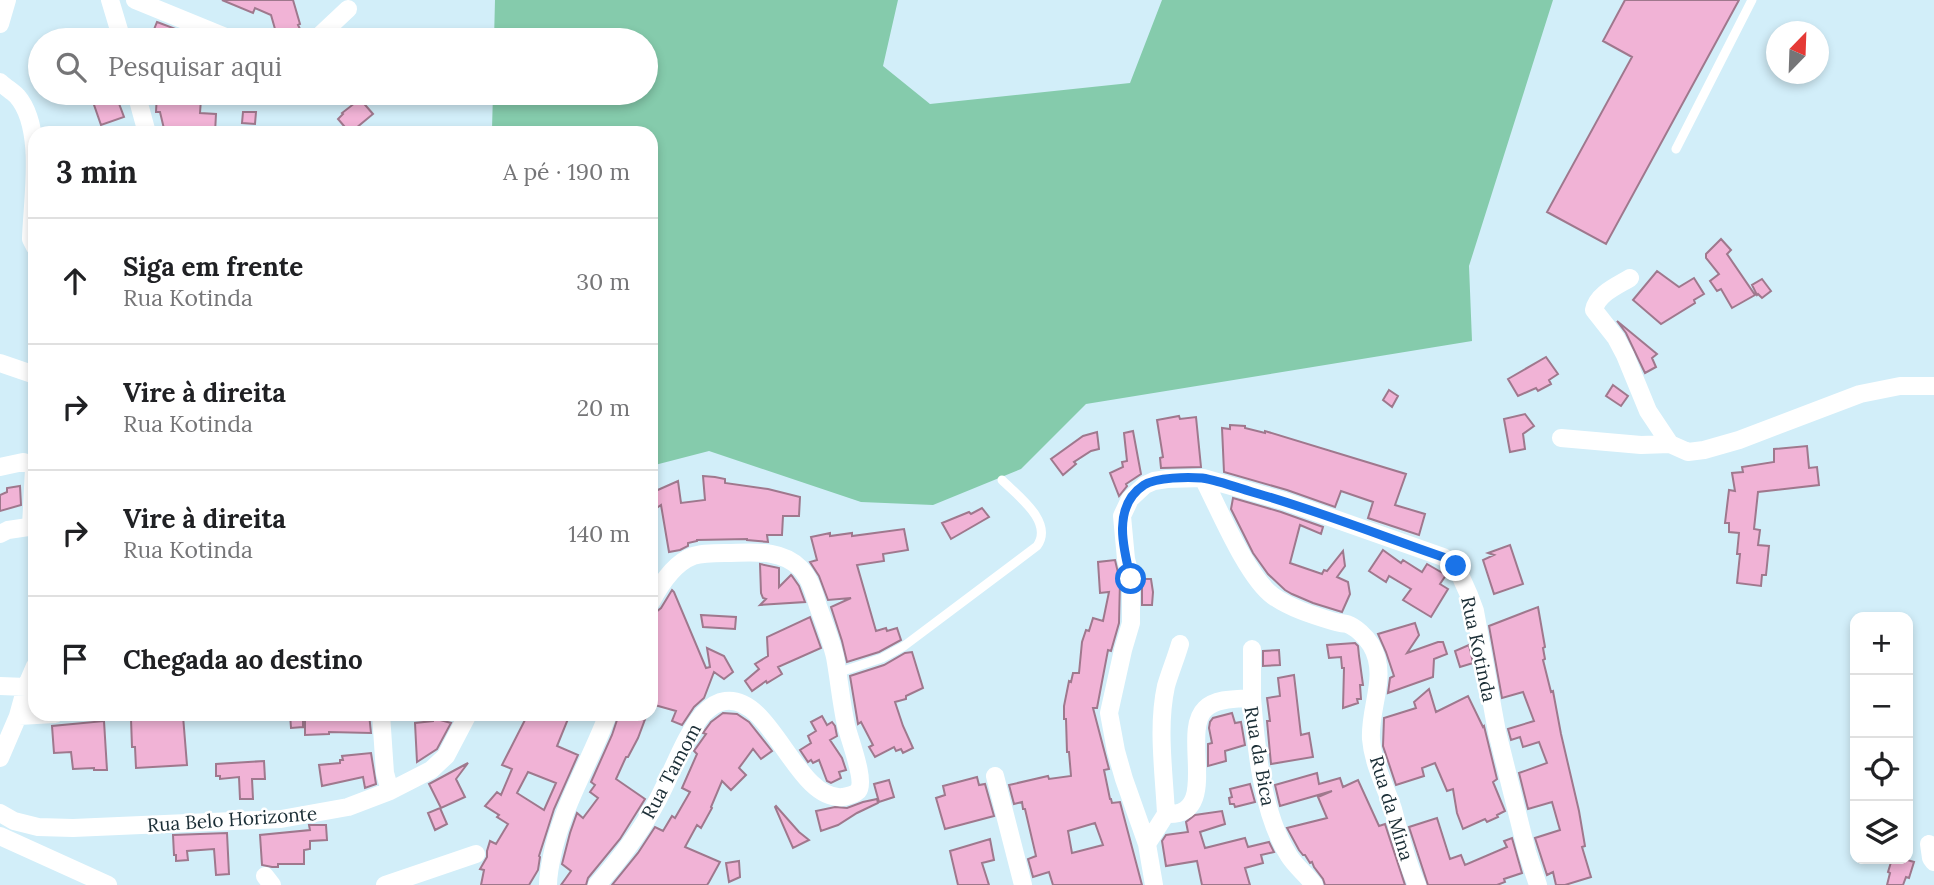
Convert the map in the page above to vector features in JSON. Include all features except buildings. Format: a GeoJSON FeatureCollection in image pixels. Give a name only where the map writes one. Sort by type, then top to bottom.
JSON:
{"type":"FeatureCollection","features":[{"type":"Feature","properties":{"kind":"street"},"geometry":{"type":"LineString","coordinates":[[0,24],[7,0]]}},
{"type":"Feature","properties":{"kind":"street"},"geometry":{"type":"LineString","coordinates":[[110,0],[118,28]]}},
{"type":"Feature","properties":{"kind":"street"},"geometry":{"type":"LineString","coordinates":[[135,0],[204,28]]}},
{"type":"Feature","properties":{"kind":"street"},"geometry":{"type":"LineString","coordinates":[[328,28],[348,9]]}},
{"type":"Feature","properties":{"kind":"street"},"geometry":{"type":"LineString","coordinates":[[0,82],[16,96],[25,109],[30,126]]}},
{"type":"Feature","properties":{"kind":"street"},"geometry":{"type":"LineString","coordinates":[[139,105],[145,126]]}},
{"type":"Feature","properties":{"kind":"street"},"geometry":{"type":"LineString","coordinates":[[1630,278],[1603,295],[1595,304],[1594,310],[1616,338],[1648,411],[1670,444]]}},
{"type":"Feature","properties":{"kind":"street"},"geometry":{"type":"LineString","coordinates":[[0,363],[28,372]]}},
{"type":"Feature","properties":{"kind":"street"},"geometry":{"type":"LineString","coordinates":[[1561,438],[1641,445],[1670,444],[1688,452],[1704,450],[1739,440],[1867,392],[1900,386],[1934,386]]}},
{"type":"Feature","properties":{"kind":"street"},"geometry":{"type":"LineString","coordinates":[[0,467],[28,463]]}},
{"type":"Feature","properties":{"kind":"street","name":"Rua Kotinda"},"geometry":{"type":"LineString","coordinates":[[1154,885],[1147,844],[1116,751],[1110,713],[1131,622],[1131,579],[1126,559],[1122,516],[1130,499],[1145,485],[1167,479],[1203,478],[1296,506],[1443,557],[1456,566],[1475,611],[1496,732],[1535,884]]}},
{"type":"Feature","properties":{"kind":"street","name":"Rua da Mina"},"geometry":{"type":"LineString","coordinates":[[1203,478],[1262,587],[1303,611],[1349,625],[1371,645],[1378,663],[1379,686],[1371,720],[1375,764],[1392,806],[1417,885]]}},
{"type":"Feature","properties":{"kind":"street"},"geometry":{"type":"LineString","coordinates":[[0,534],[28,527]]}},
{"type":"Feature","properties":{"kind":"street","name":"Rua Tamom"},"geometry":{"type":"LineString","coordinates":[[597,885],[632,841],[655,806],[691,732],[713,705],[726,701],[739,702],[752,710],[808,780],[820,789],[841,797],[859,790],[859,770],[845,723],[834,654],[812,586],[802,570],[791,560],[773,553],[718,552],[693,556],[679,565],[658,589]]}},
{"type":"Feature","properties":{"kind":"street"},"geometry":{"type":"LineString","coordinates":[[1166,814],[1163,707],[1167,685],[1181,644]]}},
{"type":"Feature","properties":{"kind":"street"},"geometry":{"type":"LineString","coordinates":[[1252,649],[1252,698]]}},
{"type":"Feature","properties":{"kind":"street"},"geometry":{"type":"LineString","coordinates":[[0,758],[18,716],[28,682]]}},
{"type":"Feature","properties":{"kind":"street"},"geometry":{"type":"LineString","coordinates":[[0,686],[26,687]]}},
{"type":"Feature","properties":{"kind":"street","name":"Rua da Bica"},"geometry":{"type":"LineString","coordinates":[[1147,844],[1166,814],[1186,811],[1195,793],[1198,720],[1205,708],[1229,699],[1252,698],[1269,811],[1290,857],[1314,885]]}},
{"type":"Feature","properties":{"kind":"street"},"geometry":{"type":"LineString","coordinates":[[18,716],[28,715]]}},
{"type":"Feature","properties":{"kind":"street"},"geometry":{"type":"LineString","coordinates":[[381,721],[385,773],[390,792]]}},
{"type":"Feature","properties":{"kind":"street","name":"Rua Belo Horizonte"},"geometry":{"type":"LineString","coordinates":[[0,813],[14,821],[38,827],[73,828],[193,824],[311,815],[348,807],[390,792],[431,771],[446,756],[464,721]]}},
{"type":"Feature","properties":{"kind":"street"},"geometry":{"type":"LineString","coordinates":[[548,885],[550,866],[567,807],[605,721]]}},
{"type":"Feature","properties":{"kind":"street"},"geometry":{"type":"LineString","coordinates":[[995,776],[1023,885]]}},
{"type":"Feature","properties":{"kind":"street"},"geometry":{"type":"LineString","coordinates":[[0,835],[108,885]]}},
{"type":"Feature","properties":{"kind":"street"},"geometry":{"type":"LineString","coordinates":[[384,885],[431,877],[476,854]]}},
{"type":"Feature","properties":{"kind":"lane"},"geometry":{"type":"LineString","coordinates":[[1676,149],[1752,0]]}},
{"type":"Feature","properties":{"kind":"lane"},"geometry":{"type":"LineString","coordinates":[[837,673],[882,658],[904,646],[1037,546],[1043,531],[1036,515],[1002,480]]}},
{"type":"Feature","properties":{"kind":"green space"},"geometry":{"type":"Polygon","coordinates":[[[495,0],[898,0],[883,66],[930,104],[1130,83],[1162,0],[1553,0],[1469,266],[1472,341],[1086,404],[1021,469],[933,505],[861,502],[709,451],[658,464],[658,126],[492,126],[493,105],[658,105],[658,28],[494,28],[495,0]]]}},
{"type":"Feature","properties":{"kind":"route"},"geometry":{"type":"LineString","coordinates":[[1131,579],[1123,537],[1122,516],[1125,507],[1145,485],[1167,479],[1203,478],[1284,501],[1443,557],[1456,566]]}}]}
